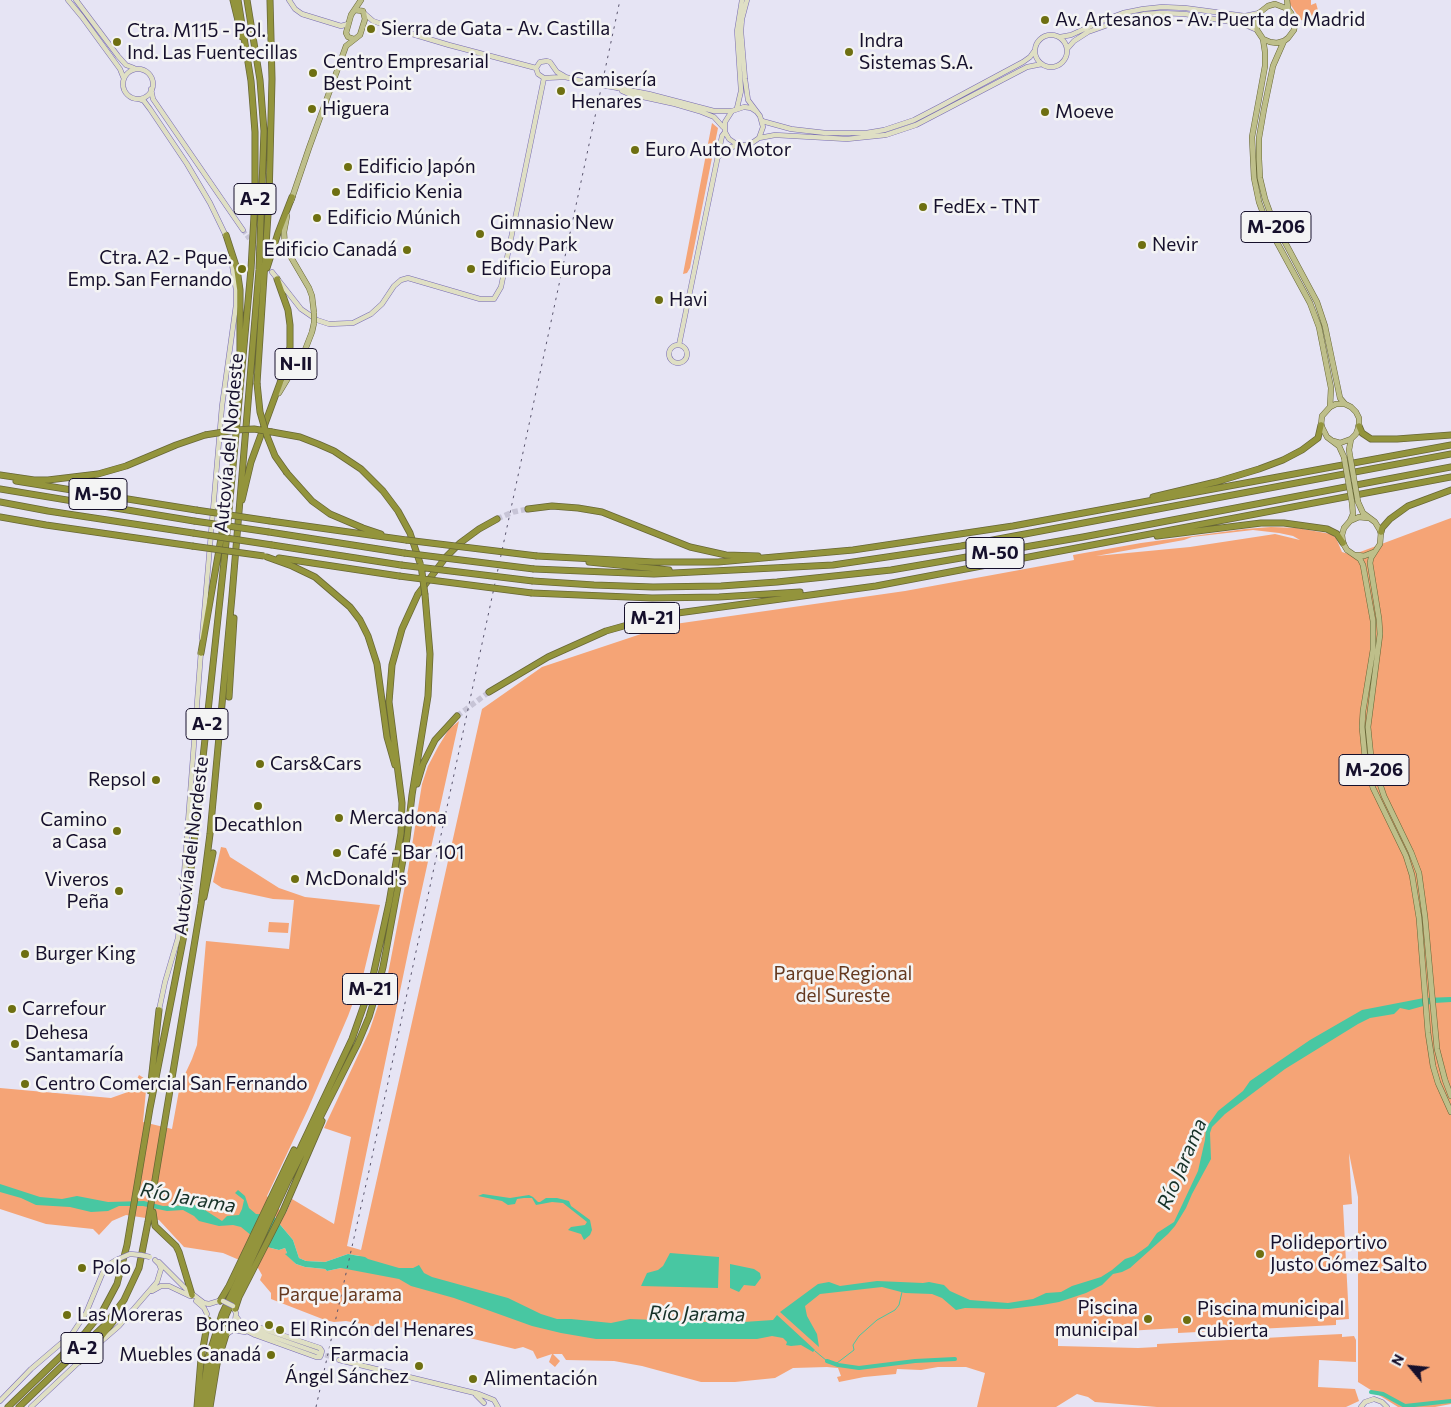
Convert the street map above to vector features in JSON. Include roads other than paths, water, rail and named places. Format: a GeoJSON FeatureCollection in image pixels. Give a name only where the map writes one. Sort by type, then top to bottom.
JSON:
{"type":"FeatureCollection","features":[{"type":"Feature","properties":{"kind":"highway"},"geometry":{"type":"LineString","coordinates":[[233,0],[251,81]]}},
{"type":"Feature","properties":{"kind":"highway","name":"Autovía del Nordeste"},"geometry":{"type":"LineString","coordinates":[[8,1407],[85,1333],[102,1312],[120,1275],[184,935],[226,543],[251,270],[255,198],[255,132],[251,81],[238,0]]}},
{"type":"Feature","properties":{"kind":"highway","name":"Autovía del Nordeste"},"geometry":{"type":"LineString","coordinates":[[151,1223],[153,1195],[201,904],[210,834],[258,288],[264,131],[260,80],[248,0]]}},
{"type":"Feature","properties":{"kind":"highway"},"geometry":{"type":"LineString","coordinates":[[270,0],[271,122],[257,383],[260,412],[275,456],[286,473],[312,501],[330,514],[363,528],[403,540]]}},
{"type":"Feature","properties":{"kind":"highway"},"geometry":{"type":"LineString","coordinates":[[261,315],[270,256],[292,197]]}},
{"type":"Feature","properties":{"kind":"highway"},"geometry":{"type":"LineString","coordinates":[[226,235],[237,269],[240,290],[239,399]]}},
{"type":"Feature","properties":{"kind":"highway"},"geometry":{"type":"LineString","coordinates":[[237,522],[251,462],[274,402],[290,347],[288,310],[277,279]]}},
{"type":"Feature","properties":{"kind":"highway"},"geometry":{"type":"LineString","coordinates":[[1080,513],[1216,482],[1259,470],[1283,460],[1318,438],[1321,425]]}},
{"type":"Feature","properties":{"kind":"highway"},"geometry":{"type":"LineString","coordinates":[[1359,426],[1362,432],[1371,438],[1397,439],[1451,435]]}},
{"type":"Feature","properties":{"kind":"highway","name":"M-21"},"geometry":{"type":"LineString","coordinates":[[0,476],[48,480],[98,474],[126,466],[205,435],[254,429],[300,437],[334,450],[361,469],[383,491],[398,511],[410,533],[420,563],[425,595],[430,654],[428,696],[414,778],[410,819]]}},
{"type":"Feature","properties":{"kind":"highway","name":"M-50"},"geometry":{"type":"LineString","coordinates":[[0,476],[52,488],[196,510],[403,540],[537,556],[654,562],[736,561],[853,550],[911,542],[1451,445]]}},
{"type":"Feature","properties":{"kind":"highway","name":"M-50"},"geometry":{"type":"LineString","coordinates":[[0,489],[404,553],[534,569],[623,574],[678,573],[833,565],[890,557],[1451,454]]}},
{"type":"Feature","properties":{"kind":"highway","name":"M-50"},"geometry":{"type":"LineString","coordinates":[[0,502],[401,565],[533,581],[663,587],[777,582],[844,576],[971,557],[1451,467]]}},
{"type":"Feature","properties":{"kind":"highway"},"geometry":{"type":"LineString","coordinates":[[201,653],[231,477]]}},
{"type":"Feature","properties":{"kind":"highway","name":"M-50"},"geometry":{"type":"LineString","coordinates":[[0,517],[399,576],[532,593],[661,598],[719,597],[830,591],[876,586],[964,571],[1451,477]]}},
{"type":"Feature","properties":{"kind":"highway"},"geometry":{"type":"LineString","coordinates":[[1381,532],[1390,519],[1408,506],[1451,490]]}},
{"type":"Feature","properties":{"kind":"highway"},"geometry":{"type":"LineString","coordinates":[[528,509],[552,506],[594,511],[698,549],[726,554],[782,556]]}},
{"type":"Feature","properties":{"kind":"highway","name":"M-21"},"geometry":{"type":"LineString","coordinates":[[201,1407],[206,1367],[214,1335],[222,1314],[253,1243],[343,1057],[362,1015],[371,985],[387,912],[401,833],[402,802],[389,702],[392,665],[402,629],[418,594],[446,557],[479,528],[497,519]]}},
{"type":"Feature","properties":{"kind":"highway"},"geometry":{"type":"LineString","coordinates":[[1098,544],[1261,523],[1284,523],[1327,529],[1337,534],[1343,543]]}},
{"type":"Feature","properties":{"kind":"highway"},"geometry":{"type":"LineString","coordinates":[[266,556],[315,577],[350,607],[360,620],[368,636],[377,664],[387,737],[400,781]]}},
{"type":"Feature","properties":{"kind":"highway"},"geometry":{"type":"LineString","coordinates":[[537,556],[623,567],[669,570],[678,573]]}},
{"type":"Feature","properties":{"kind":"highway","name":"M-21"},"geometry":{"type":"LineString","coordinates":[[489,692],[548,657],[606,631],[663,615],[830,591]]}},
{"type":"Feature","properties":{"kind":"highway"},"geometry":{"type":"LineString","coordinates":[[229,697],[234,607],[232,596]]}},
{"type":"Feature","properties":{"kind":"highway","name":"M-21"},"geometry":{"type":"LineString","coordinates":[[283,1181],[344,1070],[369,1017],[384,967],[418,780],[426,758],[436,740],[457,716]]}},
{"type":"Feature","properties":{"kind":"highway"},"geometry":{"type":"LineString","coordinates":[[201,904],[206,892],[214,853]]}},
{"type":"Feature","properties":{"kind":"highway"},"geometry":{"type":"LineString","coordinates":[[150,1108],[150,1087],[160,1010]]}},
{"type":"Feature","properties":{"kind":"highway"},"geometry":{"type":"LineString","coordinates":[[234,1310],[265,1249],[344,1070]]}},
{"type":"Feature","properties":{"kind":"highway"},"geometry":{"type":"LineString","coordinates":[[151,1223],[176,1246],[192,1295]]}},
{"type":"Feature","properties":{"kind":"highway","name":"A-2"},"geometry":{"type":"LineString","coordinates":[[19,1407],[106,1324],[124,1300],[134,1280],[151,1223]]}},
{"type":"Feature","properties":{"kind":"highway"},"geometry":{"type":"LineString","coordinates":[[221,1300],[253,1243]]}},
{"type":"Feature","properties":{"kind":"highway","name":"M-21"},"geometry":{"type":"LineString","coordinates":[[205,1407],[209,1377],[219,1336],[253,1243]]}},
{"type":"Feature","properties":{"kind":"highway"},"geometry":{"type":"LineString","coordinates":[[80,1361],[98,1342],[121,1312],[131,1294],[134,1280]]}},
{"type":"Feature","properties":{"kind":"highway"},"geometry":{"type":"LineString","coordinates":[[196,1407],[207,1317]]}},
{"type":"Feature","properties":{"kind":"highway"},"geometry":{"type":"LineString","coordinates":[[210,1407],[217,1364],[223,1339],[228,1328]]}},
{"type":"Feature","properties":{"kind":"main road","name":"N-II"},"geometry":{"type":"LineString","coordinates":[[346,33],[348,24],[362,0]]}},
{"type":"Feature","properties":{"kind":"main road","name":"N-II"},"geometry":{"type":"LineString","coordinates":[[274,402],[305,350],[314,323],[312,296],[288,253],[284,239],[284,227],[292,197],[346,46],[360,35],[364,24],[362,0]]}},
{"type":"Feature","properties":{"kind":"main road"},"geometry":{"type":"LineString","coordinates":[[1257,30],[1257,19],[1260,13],[1272,0]]}},
{"type":"Feature","properties":{"kind":"main road","name":"M-206"},"geometry":{"type":"LineString","coordinates":[[1287,0],[1288,9],[1292,12],[1295,23],[1291,35],[1284,41],[1273,66],[1259,145],[1260,178],[1272,218],[1317,302],[1325,326],[1340,398],[1356,412],[1359,418],[1359,426]]}},
{"type":"Feature","properties":{"kind":"main road"},"geometry":{"type":"LineString","coordinates":[[1268,6],[1282,6],[1288,9]]}},
{"type":"Feature","properties":{"kind":"main road"},"geometry":{"type":"LineString","coordinates":[[355,10],[364,13]]}},
{"type":"Feature","properties":{"kind":"main road","name":"M-206"},"geometry":{"type":"LineString","coordinates":[[1257,30],[1263,39],[1266,52],[1252,137],[1254,178],[1259,202],[1267,224],[1310,303],[1319,327],[1331,388],[1330,407],[1322,416],[1321,425]]}},
{"type":"Feature","properties":{"kind":"main road"},"geometry":{"type":"LineString","coordinates":[[346,33],[348,37],[354,39]]}},
{"type":"Feature","properties":{"kind":"main road"},"geometry":{"type":"LineString","coordinates":[[1263,39],[1277,43],[1284,41]]}},
{"type":"Feature","properties":{"kind":"main road"},"geometry":{"type":"LineString","coordinates":[[1330,407],[1336,404],[1345,404]]}},
{"type":"Feature","properties":{"kind":"main road"},"geometry":{"type":"LineString","coordinates":[[1321,425],[1324,432],[1342,450],[1356,502],[1362,513],[1375,522],[1381,532]]}},
{"type":"Feature","properties":{"kind":"main road"},"geometry":{"type":"LineString","coordinates":[[1333,441],[1340,443],[1351,439],[1356,434],[1359,426]]}},
{"type":"Feature","properties":{"kind":"main road"},"geometry":{"type":"LineString","coordinates":[[1343,543],[1342,535],[1344,528],[1350,521],[1356,502],[1349,450],[1351,439]]}},
{"type":"Feature","properties":{"kind":"main road"},"geometry":{"type":"LineString","coordinates":[[1350,521],[1360,517],[1368,518]]}},
{"type":"Feature","properties":{"kind":"main road","name":"M-206"},"geometry":{"type":"LineString","coordinates":[[1381,532],[1380,544],[1371,558],[1370,568],[1377,602],[1380,634],[1370,712],[1370,743],[1379,784],[1412,852],[1419,873],[1440,1064],[1451,1096]]}},
{"type":"Feature","properties":{"kind":"main road","name":"M-206"},"geometry":{"type":"LineString","coordinates":[[1343,543],[1347,550],[1360,559],[1365,570],[1372,621],[1373,650],[1363,711],[1365,758],[1373,788],[1406,856],[1412,875],[1419,918],[1423,984],[1433,1066],[1438,1083],[1451,1112]]}},
{"type":"Feature","properties":{"kind":"main road"},"geometry":{"type":"LineString","coordinates":[[1355,555],[1364,556],[1376,550]]}},
{"type":"Feature","properties":{"kind":"street"},"geometry":{"type":"LineString","coordinates":[[68,0],[114,61],[124,79]]}},
{"type":"Feature","properties":{"kind":"street"},"geometry":{"type":"LineString","coordinates":[[76,0],[126,65],[135,69]]}},
{"type":"Feature","properties":{"kind":"street"},"geometry":{"type":"LineString","coordinates":[[289,0],[295,9],[302,14],[340,26],[348,24]]}},
{"type":"Feature","properties":{"kind":"street"},"geometry":{"type":"LineString","coordinates":[[679,345],[724,130],[724,122],[734,109],[742,91],[737,31],[742,0]]}},
{"type":"Feature","properties":{"kind":"street"},"geometry":{"type":"LineString","coordinates":[[747,0],[742,19],[742,52],[748,100],[762,121],[763,127],[759,138]]}},
{"type":"Feature","properties":{"kind":"street"},"geometry":{"type":"LineString","coordinates":[[762,121],[791,129],[826,133],[866,133],[884,130],[914,120],[1023,62],[1030,57],[1039,40],[1044,36],[1060,37],[1072,35],[1123,13],[1143,9],[1162,7],[1186,8],[1245,16],[1260,13]]}},
{"type":"Feature","properties":{"kind":"street"},"geometry":{"type":"LineString","coordinates":[[364,13],[373,20],[449,45],[536,68]]}},
{"type":"Feature","properties":{"kind":"street"},"geometry":{"type":"LineString","coordinates":[[1035,50],[1042,64],[1049,67],[1060,65],[1066,59],[1068,49],[1074,41],[1088,32],[1124,19],[1145,14],[1193,15],[1244,24],[1257,30]]}},
{"type":"Feature","properties":{"kind":"street"},"geometry":{"type":"LineString","coordinates":[[318,19],[346,33]]}},
{"type":"Feature","properties":{"kind":"street"},"geometry":{"type":"LineString","coordinates":[[364,24],[373,20]]}},
{"type":"Feature","properties":{"kind":"street"},"geometry":{"type":"LineString","coordinates":[[1060,37],[1068,49]]}},
{"type":"Feature","properties":{"kind":"street"},"geometry":{"type":"LineString","coordinates":[[536,68],[540,62],[546,60],[566,77]]}},
{"type":"Feature","properties":{"kind":"street"},"geometry":{"type":"LineString","coordinates":[[717,158],[727,148],[749,145],[759,138],[774,135],[847,140],[886,135],[916,125],[1027,67],[1042,64]]}},
{"type":"Feature","properties":{"kind":"street"},"geometry":{"type":"LineString","coordinates":[[536,68],[538,74],[544,78]]}},
{"type":"Feature","properties":{"kind":"street"},"geometry":{"type":"LineString","coordinates":[[550,76],[554,68]]}},
{"type":"Feature","properties":{"kind":"street"},"geometry":{"type":"LineString","coordinates":[[160,1010],[165,982],[178,938],[182,902],[206,572],[222,406],[236,305],[234,270],[226,235],[187,164],[150,109],[144,101],[130,97],[124,90],[124,79],[128,72],[142,69],[149,73],[152,80],[153,99],[243,230]]}},
{"type":"Feature","properties":{"kind":"street"},"geometry":{"type":"LineString","coordinates":[[544,78],[550,76],[566,77],[649,94],[714,111],[722,112],[751,108],[757,112]]}},
{"type":"Feature","properties":{"kind":"street"},"geometry":{"type":"LineString","coordinates":[[272,272],[295,303],[305,312],[322,322],[337,324],[353,323],[372,314],[398,283],[405,278],[412,278],[480,299],[494,300],[501,287],[544,78]]}},
{"type":"Feature","properties":{"kind":"street"},"geometry":{"type":"LineString","coordinates":[[618,88],[629,94],[674,104],[714,117],[729,140],[738,146]]}},
{"type":"Feature","properties":{"kind":"street"},"geometry":{"type":"LineString","coordinates":[[139,99],[145,96],[151,89]]}},
{"type":"Feature","properties":{"kind":"street"},"geometry":{"type":"LineString","coordinates":[[679,345],[685,347],[688,354],[685,360],[678,363],[671,359],[670,352],[674,346],[679,345]]}},
{"type":"Feature","properties":{"kind":"street"},"geometry":{"type":"LineString","coordinates":[[0,1401],[31,1369],[72,1334],[88,1309],[103,1272],[111,1263],[130,1254],[141,1254],[155,1260],[167,1269],[192,1295],[204,1303],[212,1304],[221,1300],[234,1310],[244,1327],[255,1333],[316,1357],[321,1355],[322,1350],[320,1348],[258,1327],[244,1327],[228,1328],[213,1327],[202,1306],[175,1288],[161,1286],[146,1295]]}},
{"type":"Feature","properties":{"kind":"street"},"geometry":{"type":"LineString","coordinates":[[31,1407],[119,1326],[157,1282],[160,1273],[159,1264],[155,1260]]}},
{"type":"Feature","properties":{"kind":"street"},"geometry":{"type":"LineString","coordinates":[[207,1317],[212,1304]]}},
{"type":"Feature","properties":{"kind":"street"},"geometry":{"type":"LineString","coordinates":[[228,1328],[234,1310]]}},
{"type":"Feature","properties":{"kind":"street"},"geometry":{"type":"LineString","coordinates":[[223,1339],[228,1332],[233,1330],[255,1333],[319,1353]]}},
{"type":"Feature","properties":{"kind":"street"},"geometry":{"type":"LineString","coordinates":[[339,1360],[473,1393],[494,1400],[497,1407]]}},
{"type":"Feature","properties":{"kind":"street"},"geometry":{"type":"LineString","coordinates":[[473,1393],[480,1397],[483,1405],[488,1399]]}},
{"type":"Feature","properties":{"kind":"street"},"geometry":{"type":"LineString","coordinates":[[1361,1406],[1374,1399],[1380,1400],[1387,1407]]}},
{"type":"Feature","properties":{"kind":"waterway"},"geometry":{"type":"LineString","coordinates":[[815,1351],[827,1361],[837,1363],[854,1350],[853,1345],[859,1336],[877,1320],[895,1310],[899,1305],[902,1292]]}},
{"type":"Feature","properties":{"kind":"waterway"},"geometry":{"type":"LineString","coordinates":[[827,1361],[838,1365],[859,1368],[915,1361],[955,1359]]}},
{"type":"Feature","properties":{"kind":"waterway"},"geometry":{"type":"LineString","coordinates":[[1371,1392],[1383,1394],[1405,1406],[1451,1401]]}},
{"type":"Feature","properties":{"kind":"tunnel"},"geometry":{"type":"LineString","coordinates":[[243,230],[260,255]]}},
{"type":"Feature","properties":{"kind":"tunnel"},"geometry":{"type":"LineString","coordinates":[[497,519],[513,512],[528,509]]}},
{"type":"Feature","properties":{"kind":"tunnel"},"geometry":{"type":"LineString","coordinates":[[457,716],[489,692]]}},
{"type":"Feature","properties":{"kind":"tunnel"},"geometry":{"type":"LineString","coordinates":[[319,1353],[339,1360]]}},
{"type":"Feature","properties":{"kind":"railway"},"geometry":{"type":"LineString","coordinates":[[316,1407],[369,1171],[620,0]]}},
{"type":"Feature","properties":{"kind":"place","name":"Av. Artesanos - Av. Puerta de Madrid"},"geometry":{"type":"Point","coordinates":[1045,20]}},
{"type":"Feature","properties":{"kind":"place","name":"Sierra de Gata - Av. Castilla"},"geometry":{"type":"Point","coordinates":[371,29]}},
{"type":"Feature","properties":{"kind":"place","name":"Ctra. M115 - Pol. Ind. Las Fuentecillas"},"geometry":{"type":"Point","coordinates":[117,42]}},
{"type":"Feature","properties":{"kind":"place","name":"Indra Sistemas S.A."},"geometry":{"type":"Point","coordinates":[849,52]}},
{"type":"Feature","properties":{"kind":"place","name":"Centro Empresarial Best Point"},"geometry":{"type":"Point","coordinates":[313,73]}},
{"type":"Feature","properties":{"kind":"place","name":"Camisería Henares"},"geometry":{"type":"Point","coordinates":[561,91]}},
{"type":"Feature","properties":{"kind":"place","name":"Higuera"},"geometry":{"type":"Point","coordinates":[312,109]}},
{"type":"Feature","properties":{"kind":"place","name":"Moeve"},"geometry":{"type":"Point","coordinates":[1045,112]}},
{"type":"Feature","properties":{"kind":"place","name":"Euro Auto Motor"},"geometry":{"type":"Point","coordinates":[635,150]}},
{"type":"Feature","properties":{"kind":"place","name":"Edificio Japón"},"geometry":{"type":"Point","coordinates":[348,167]}},
{"type":"Feature","properties":{"kind":"place","name":"Edificio Kenia"},"geometry":{"type":"Point","coordinates":[336,192]}},
{"type":"Feature","properties":{"kind":"place","name":"FedEx - TNT"},"geometry":{"type":"Point","coordinates":[923,207]}},
{"type":"Feature","properties":{"kind":"place","name":"Edificio Múnich"},"geometry":{"type":"Point","coordinates":[317,218]}},
{"type":"Feature","properties":{"kind":"place","name":"Gimnasio New Body Park"},"geometry":{"type":"Point","coordinates":[480,234]}},
{"type":"Feature","properties":{"kind":"place","name":"Nevir"},"geometry":{"type":"Point","coordinates":[1142,245]}},
{"type":"Feature","properties":{"kind":"place","name":"Edificio Canadá"},"geometry":{"type":"Point","coordinates":[407,250]}},
{"type":"Feature","properties":{"kind":"place","name":"Ctra. A2 - Pque. Emp. San Fernando"},"geometry":{"type":"Point","coordinates":[242,269]}},
{"type":"Feature","properties":{"kind":"place","name":"Edificio Europa"},"geometry":{"type":"Point","coordinates":[471,269]}},
{"type":"Feature","properties":{"kind":"place","name":"Havi"},"geometry":{"type":"Point","coordinates":[659,300]}},
{"type":"Feature","properties":{"kind":"place","name":"Cars&Cars"},"geometry":{"type":"Point","coordinates":[260,764]}},
{"type":"Feature","properties":{"kind":"place","name":"Repsol"},"geometry":{"type":"Point","coordinates":[156,780]}},
{"type":"Feature","properties":{"kind":"place","name":"Decathlon"},"geometry":{"type":"Point","coordinates":[258,806]}},
{"type":"Feature","properties":{"kind":"place","name":"Mercadona"},"geometry":{"type":"Point","coordinates":[339,818]}},
{"type":"Feature","properties":{"kind":"place","name":"Camino a Casa"},"geometry":{"type":"Point","coordinates":[117,831]}},
{"type":"Feature","properties":{"kind":"place","name":"Café - Bar 101"},"geometry":{"type":"Point","coordinates":[337,853]}},
{"type":"Feature","properties":{"kind":"place","name":"McDonald's"},"geometry":{"type":"Point","coordinates":[295,879]}},
{"type":"Feature","properties":{"kind":"place","name":"Viveros Peña"},"geometry":{"type":"Point","coordinates":[119,891]}},
{"type":"Feature","properties":{"kind":"place","name":"Burger King"},"geometry":{"type":"Point","coordinates":[25,954]}},
{"type":"Feature","properties":{"kind":"place","name":"Carrefour"},"geometry":{"type":"Point","coordinates":[12,1009]}},
{"type":"Feature","properties":{"kind":"place","name":"Dehesa Santamaría"},"geometry":{"type":"Point","coordinates":[15,1044]}},
{"type":"Feature","properties":{"kind":"place","name":"Centro Comercial San Fernando"},"geometry":{"type":"Point","coordinates":[25,1084]}},
{"type":"Feature","properties":{"kind":"place","name":"Polideportivo Justo Gómez Salto"},"geometry":{"type":"Point","coordinates":[1260,1254]}},
{"type":"Feature","properties":{"kind":"place","name":"Polo"},"geometry":{"type":"Point","coordinates":[82,1268]}},
{"type":"Feature","properties":{"kind":"place","name":"Las Moreras"},"geometry":{"type":"Point","coordinates":[67,1315]}},
{"type":"Feature","properties":{"kind":"place","name":"Piscina municipal"},"geometry":{"type":"Point","coordinates":[1148,1319]}},
{"type":"Feature","properties":{"kind":"place","name":"Piscina municipal cubierta"},"geometry":{"type":"Point","coordinates":[1187,1320]}},
{"type":"Feature","properties":{"kind":"place","name":"Borneo"},"geometry":{"type":"Point","coordinates":[269,1325]}},
{"type":"Feature","properties":{"kind":"place","name":"El Rincón del Henares"},"geometry":{"type":"Point","coordinates":[280,1330]}},
{"type":"Feature","properties":{"kind":"place","name":"Muebles Canadá"},"geometry":{"type":"Point","coordinates":[271,1355]}},
{"type":"Feature","properties":{"kind":"place","name":"Farmacia Ángel Sánchez"},"geometry":{"type":"Point","coordinates":[419,1366]}},
{"type":"Feature","properties":{"kind":"place","name":"Alimentación"},"geometry":{"type":"Point","coordinates":[473,1379]}},
{"type":"Feature","properties":{"kind":"park label","name":"Parque Regional del Sureste"},"geometry":{"type":"Point","coordinates":[843,985]}},
{"type":"Feature","properties":{"kind":"park label","name":"Parque Jarama"},"geometry":{"type":"Point","coordinates":[340,1295]}},
{"type":"Feature","properties":{"kind":"water label","name":"Río Jarama"},"geometry":{"type":"Point","coordinates":[1182,1164]}},
{"type":"Feature","properties":{"kind":"water label","name":"Río Jarama"},"geometry":{"type":"Point","coordinates":[188,1198]}},
{"type":"Feature","properties":{"kind":"water label","name":"Río Jarama"},"geometry":{"type":"Point","coordinates":[697,1314]}}]}
